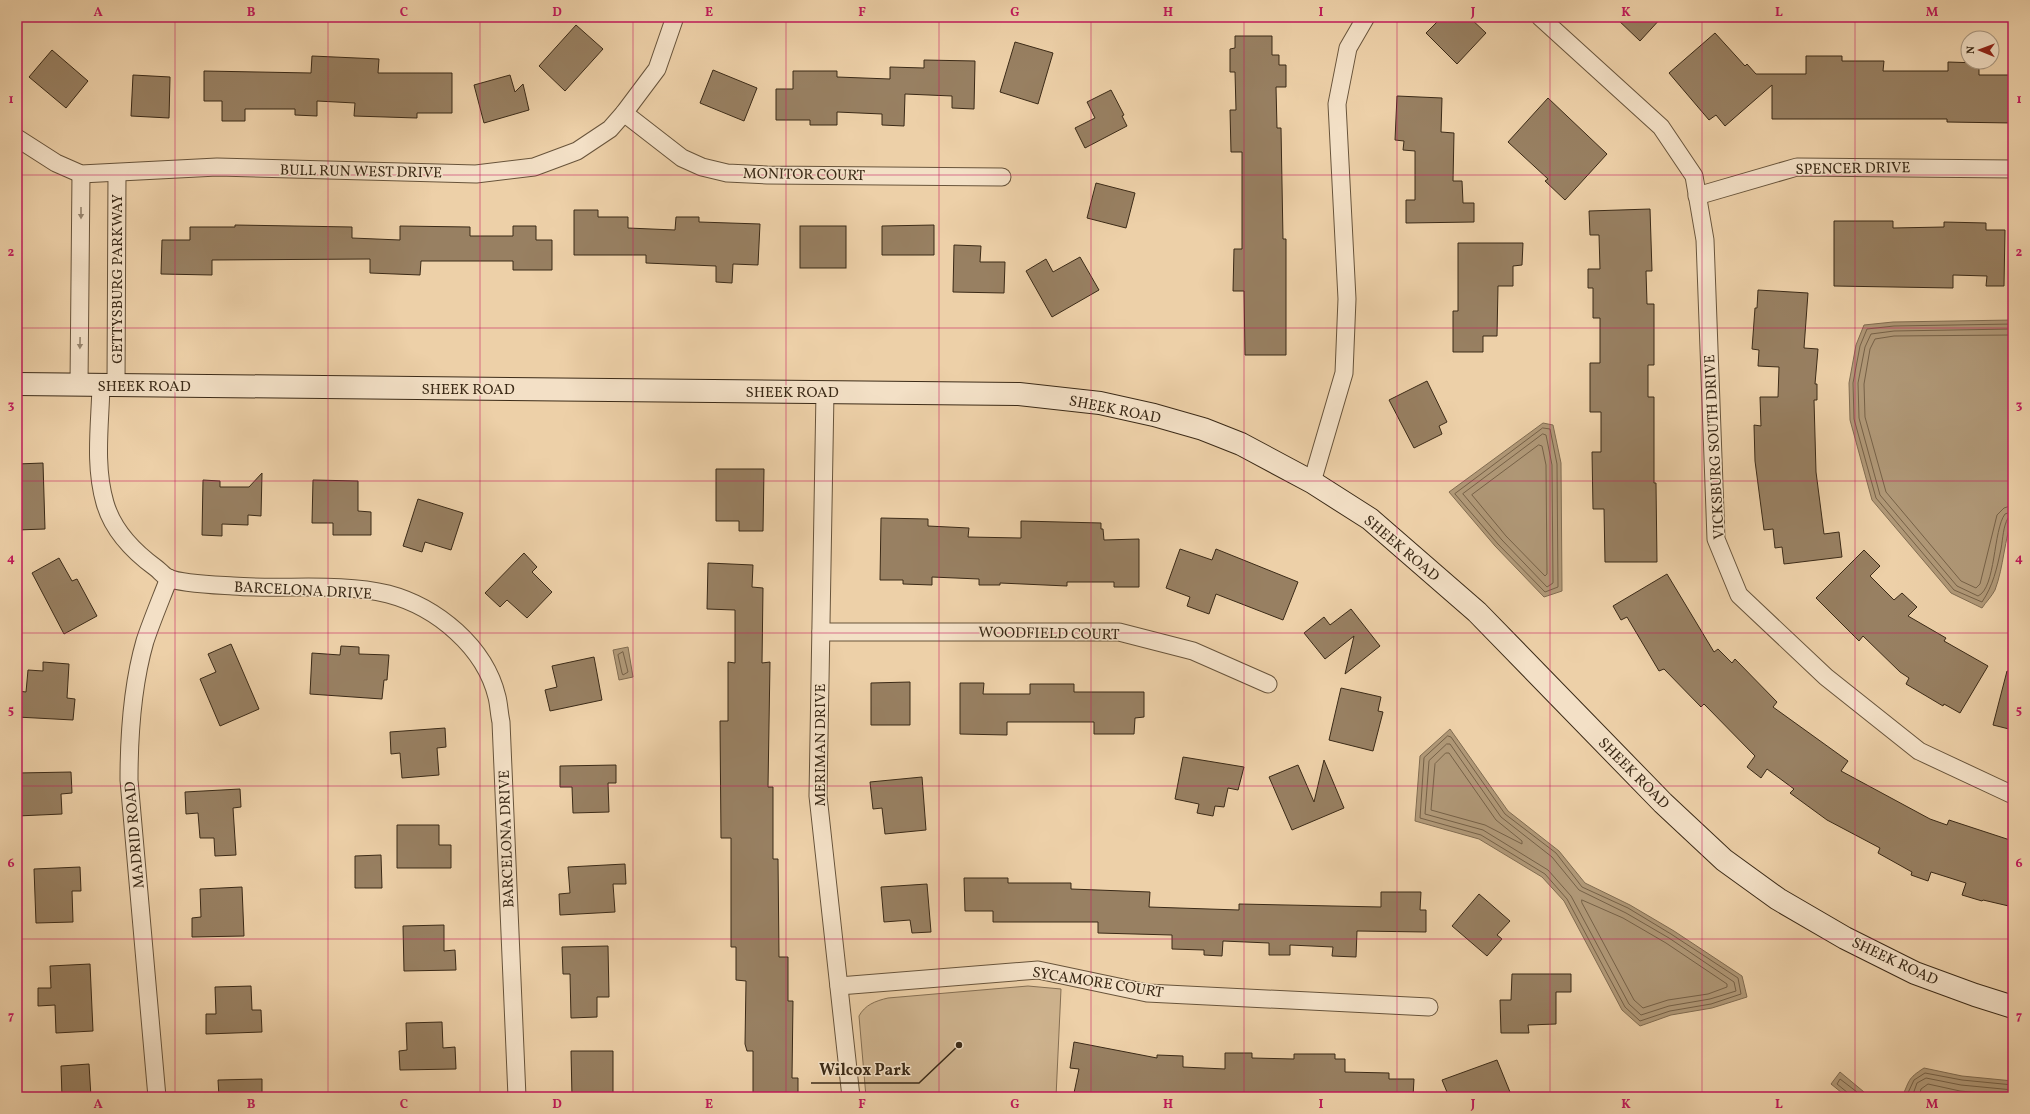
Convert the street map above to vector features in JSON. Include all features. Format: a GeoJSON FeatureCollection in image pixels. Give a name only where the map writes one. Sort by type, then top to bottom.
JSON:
{"type":"FeatureCollection","features":[{"type":"Feature","properties":{"kind":"street","name":"BULL RUN WEST DRIVE"},"geometry":{"type":"LineString","coordinates":[[82,174],[217,168],[476,174],[534,167],[577,151],[610,130],[657,69],[675,17]]}},
{"type":"Feature","properties":{"kind":"street"},"geometry":{"type":"LineString","coordinates":[[1312,482],[1344,372],[1347,299],[1337,104],[1348,48],[1366,17]]}},
{"type":"Feature","properties":{"kind":"street","name":"VICKSBURG SOUTH DRIVE"},"geometry":{"type":"LineString","coordinates":[[1540,17],[1661,127],[1694,176],[1705,240],[1716,539],[1739,595],[1826,677],[1919,751],[2013,795]]}},
{"type":"Feature","properties":{"kind":"street","name":"MONITOR COURT"},"geometry":{"type":"LineString","coordinates":[[624,113],[682,158],[702,167],[727,172],[767,175],[1002,177]]}},
{"type":"Feature","properties":{"kind":"street"},"geometry":{"type":"LineString","coordinates":[[17,138],[56,163],[82,174],[79,385]]}},
{"type":"Feature","properties":{"kind":"street","name":"SPENCER DRIVE"},"geometry":{"type":"LineString","coordinates":[[1697,196],[1797,167],[2013,169]]}},
{"type":"Feature","properties":{"kind":"street","name":"GETTYSBURG PARKWAY"},"geometry":{"type":"LineString","coordinates":[[108,386],[117,173]]}},
{"type":"Feature","properties":{"kind":"street","name":"SHEEK ROAD"},"geometry":{"type":"LineString","coordinates":[[17,384],[1019,394],[1100,403],[1154,415],[1203,429],[1241,444],[1312,482],[1370,519],[1477,612],[1663,803],[1724,860],[1778,899],[1845,938],[1908,970],[1975,996],[2013,1006]]}},
{"type":"Feature","properties":{"kind":"street","name":"BARCELONA DRIVE"},"geometry":{"type":"LineString","coordinates":[[108,386],[98,473],[106,505],[116,528],[136,553],[169,578],[203,584],[249,588],[344,588],[388,594],[419,605],[450,626],[467,642],[486,670],[494,690],[501,722],[518,1097]]}},
{"type":"Feature","properties":{"kind":"street","name":"MERIMAN DRIVE"},"geometry":{"type":"LineString","coordinates":[[825,392],[818,796],[851,1097]]}},
{"type":"Feature","properties":{"kind":"street","name":"MADRID ROAD"},"geometry":{"type":"LineString","coordinates":[[157,1097],[129,780],[129,736],[134,692],[145,641],[169,578]]}},
{"type":"Feature","properties":{"kind":"street","name":"WOODFIELD COURT"},"geometry":{"type":"LineString","coordinates":[[821,632],[1119,632],[1193,651],[1268,684]]}},
{"type":"Feature","properties":{"kind":"street","name":"SYCAMORE COURT"},"geometry":{"type":"LineString","coordinates":[[839,986],[1038,970],[1147,993],[1429,1007]]}},
{"type":"Feature","properties":{"kind":"shaded area"},"geometry":{"type":"Polygon","coordinates":[[[1028,986],[1061,989],[1056,1097],[866,1097],[859,1016],[867,1006],[888,998],[1028,986]]]}},
{"type":"Feature","properties":{"kind":"water"},"geometry":{"type":"Polygon","coordinates":[[[2013,320],[2013,516],[1995,590],[1982,608],[1951,593],[1872,500],[1850,420],[1849,383],[1856,345],[1864,325],[1893,322],[2013,320]]]}},
{"type":"Feature","properties":{"kind":"water"},"geometry":{"type":"Polygon","coordinates":[[[1543,423],[1553,425],[1561,463],[1562,591],[1544,597],[1495,546],[1449,492],[1543,423]]]}},
{"type":"Feature","properties":{"kind":"water"},"geometry":{"type":"Polygon","coordinates":[[[628,647],[633,677],[619,680],[613,650],[628,647]]]}},
{"type":"Feature","properties":{"kind":"water"},"geometry":{"type":"Polygon","coordinates":[[[1450,729],[1508,811],[1559,851],[1585,883],[1630,905],[1674,931],[1742,976],[1747,997],[1712,1008],[1671,1015],[1640,1026],[1622,1010],[1564,901],[1542,877],[1479,839],[1415,821],[1420,756],[1450,729]]]}},
{"type":"Feature","properties":{"kind":"water"},"geometry":{"type":"Polygon","coordinates":[[[1924,1068],[1962,1076],[2013,1081],[2013,1097],[1902,1097],[1908,1083],[1924,1068]]]}},
{"type":"Feature","properties":{"kind":"water"},"geometry":{"type":"Polygon","coordinates":[[[1840,1072],[1864,1092],[1860,1097],[1847,1097],[1831,1084],[1840,1072]]]}},
{"type":"Feature","properties":{"kind":"building"},"geometry":{"type":"Polygon","coordinates":[[[1442,17],[1469,17],[1486,33],[1457,64],[1426,33],[1442,17]]]}},
{"type":"Feature","properties":{"kind":"building"},"geometry":{"type":"Polygon","coordinates":[[[1615,17],[1662,17],[1640,41],[1615,17]]]}},
{"type":"Feature","properties":{"kind":"building"},"geometry":{"type":"Polygon","coordinates":[[[576,25],[603,49],[565,91],[539,66],[576,25]]]}},
{"type":"Feature","properties":{"kind":"building"},"geometry":{"type":"Polygon","coordinates":[[[1715,33],[1745,66],[1747,64],[1756,74],[1806,74],[1806,56],[1842,56],[1842,61],[1884,61],[1883,71],[1948,71],[1948,62],[1960,62],[1960,70],[1979,70],[1979,75],[2013,75],[2013,123],[1947,122],[1947,119],[1772,119],[1772,85],[1725,126],[1716,115],[1709,120],[1669,73],[1715,33]]]}},
{"type":"Feature","properties":{"kind":"building"},"geometry":{"type":"Polygon","coordinates":[[[1235,36],[1272,36],[1272,55],[1279,55],[1279,65],[1286,65],[1286,87],[1276,87],[1277,128],[1281,128],[1283,239],[1286,239],[1286,355],[1245,355],[1244,291],[1233,291],[1234,249],[1242,249],[1242,152],[1231,152],[1230,110],[1236,110],[1235,72],[1230,72],[1230,49],[1235,48],[1235,36]]]}},
{"type":"Feature","properties":{"kind":"building"},"geometry":{"type":"Polygon","coordinates":[[[1015,42],[1053,53],[1038,104],[1000,92],[1015,42]]]}},
{"type":"Feature","properties":{"kind":"building"},"geometry":{"type":"Polygon","coordinates":[[[52,50],[88,81],[66,108],[29,77],[52,50]]]}},
{"type":"Feature","properties":{"kind":"building"},"geometry":{"type":"Polygon","coordinates":[[[312,56],[379,59],[378,73],[452,73],[452,113],[417,113],[417,118],[354,116],[355,103],[317,101],[317,116],[295,115],[295,109],[245,109],[245,121],[222,121],[222,101],[204,101],[204,71],[311,73],[312,56]]]}},
{"type":"Feature","properties":{"kind":"building"},"geometry":{"type":"Polygon","coordinates":[[[924,60],[975,61],[974,109],[952,108],[952,96],[905,94],[904,126],[882,125],[882,114],[837,112],[837,125],[810,125],[810,120],[776,120],[776,89],[793,89],[793,71],[837,71],[837,77],[890,79],[890,67],[924,68],[924,60]]]}},
{"type":"Feature","properties":{"kind":"building"},"geometry":{"type":"Polygon","coordinates":[[[713,70],[757,88],[744,121],[700,103],[713,70]]]}},
{"type":"Feature","properties":{"kind":"building"},"geometry":{"type":"Polygon","coordinates":[[[133,75],[170,77],[169,118],[131,116],[133,75]]]}},
{"type":"Feature","properties":{"kind":"building"},"geometry":{"type":"Polygon","coordinates":[[[510,75],[515,92],[523,84],[529,110],[484,123],[474,85],[510,75]]]}},
{"type":"Feature","properties":{"kind":"building"},"geometry":{"type":"Polygon","coordinates":[[[1111,90],[1124,115],[1122,116],[1127,126],[1085,148],[1075,128],[1095,118],[1087,102],[1111,90]]]}},
{"type":"Feature","properties":{"kind":"building"},"geometry":{"type":"Polygon","coordinates":[[[1397,96],[1442,98],[1441,132],[1454,133],[1453,181],[1462,181],[1463,203],[1474,203],[1474,222],[1406,223],[1406,200],[1415,200],[1415,151],[1403,150],[1404,141],[1395,140],[1397,96]]]}},
{"type":"Feature","properties":{"kind":"building"},"geometry":{"type":"Polygon","coordinates":[[[1548,98],[1607,154],[1565,200],[1545,181],[1548,179],[1508,142],[1548,98]]]}},
{"type":"Feature","properties":{"kind":"building"},"geometry":{"type":"Polygon","coordinates":[[[1096,183],[1135,193],[1126,228],[1087,218],[1096,183]]]}},
{"type":"Feature","properties":{"kind":"building"},"geometry":{"type":"Polygon","coordinates":[[[1650,209],[1652,271],[1646,271],[1647,304],[1654,304],[1654,365],[1648,365],[1648,397],[1654,397],[1654,483],[1656,483],[1657,562],[1605,562],[1604,509],[1593,509],[1592,452],[1601,452],[1601,412],[1590,412],[1590,363],[1600,363],[1600,318],[1593,318],[1593,288],[1588,288],[1588,269],[1600,269],[1599,235],[1590,235],[1589,211],[1650,209]]]}},
{"type":"Feature","properties":{"kind":"building"},"geometry":{"type":"Polygon","coordinates":[[[574,210],[598,210],[598,217],[628,217],[628,228],[675,230],[676,217],[699,217],[699,222],[760,224],[758,265],[733,264],[732,283],[716,282],[716,266],[646,263],[646,255],[574,255],[574,210]]]}},
{"type":"Feature","properties":{"kind":"building"},"geometry":{"type":"Polygon","coordinates":[[[1834,221],[1893,221],[1893,228],[1944,227],[1944,222],[1986,223],[1986,230],[2005,230],[2004,286],[1986,286],[1987,276],[1953,275],[1953,288],[1834,286],[1834,221]]]}},
{"type":"Feature","properties":{"kind":"building"},"geometry":{"type":"Polygon","coordinates":[[[235,225],[352,227],[352,238],[400,240],[400,226],[470,227],[470,236],[513,236],[513,226],[536,226],[536,240],[552,240],[552,270],[513,270],[513,261],[421,261],[420,275],[370,273],[370,259],[212,260],[212,275],[161,274],[162,240],[190,240],[190,227],[235,227],[235,225]]]}},
{"type":"Feature","properties":{"kind":"building"},"geometry":{"type":"Polygon","coordinates":[[[934,225],[934,255],[882,255],[882,226],[934,225]]]}},
{"type":"Feature","properties":{"kind":"building"},"geometry":{"type":"Polygon","coordinates":[[[800,226],[846,226],[846,268],[800,268],[800,226]]]}},
{"type":"Feature","properties":{"kind":"building"},"geometry":{"type":"Polygon","coordinates":[[[1458,243],[1523,243],[1522,265],[1513,266],[1513,286],[1498,286],[1497,336],[1483,336],[1483,352],[1453,352],[1453,311],[1458,311],[1458,243]]]}},
{"type":"Feature","properties":{"kind":"building"},"geometry":{"type":"Polygon","coordinates":[[[954,245],[981,246],[980,262],[1005,262],[1004,293],[953,292],[954,245]]]}},
{"type":"Feature","properties":{"kind":"building"},"geometry":{"type":"Polygon","coordinates":[[[1080,257],[1099,290],[1052,317],[1026,271],[1046,259],[1053,272],[1080,257]]]}},
{"type":"Feature","properties":{"kind":"building"},"geometry":{"type":"Polygon","coordinates":[[[1758,290],[1808,293],[1804,348],[1818,349],[1815,384],[1817,384],[1817,400],[1814,400],[1816,472],[1824,534],[1839,532],[1842,557],[1784,564],[1782,547],[1775,548],[1773,529],[1764,530],[1755,461],[1754,425],[1761,426],[1760,397],[1778,397],[1779,367],[1758,366],[1759,350],[1752,349],[1758,290]]]}},
{"type":"Feature","properties":{"kind":"building"},"geometry":{"type":"Polygon","coordinates":[[[1427,381],[1447,422],[1439,426],[1442,434],[1414,448],[1389,400],[1427,381]]]}},
{"type":"Feature","properties":{"kind":"building"},"geometry":{"type":"Polygon","coordinates":[[[43,463],[45,529],[17,530],[17,464],[43,463]]]}},
{"type":"Feature","properties":{"kind":"building"},"geometry":{"type":"Polygon","coordinates":[[[716,469],[764,469],[763,531],[739,531],[739,521],[716,521],[716,469]]]}},
{"type":"Feature","properties":{"kind":"building"},"geometry":{"type":"Polygon","coordinates":[[[262,473],[261,516],[248,515],[248,525],[222,524],[222,536],[202,535],[203,480],[220,481],[220,487],[249,487],[262,473]]]}},
{"type":"Feature","properties":{"kind":"building"},"geometry":{"type":"Polygon","coordinates":[[[313,480],[358,481],[358,511],[371,512],[371,535],[333,535],[333,523],[312,523],[313,480]]]}},
{"type":"Feature","properties":{"kind":"building"},"geometry":{"type":"Polygon","coordinates":[[[418,499],[463,513],[451,550],[425,542],[422,552],[403,546],[418,499]]]}},
{"type":"Feature","properties":{"kind":"building"},"geometry":{"type":"Polygon","coordinates":[[[881,518],[928,519],[928,526],[969,528],[968,537],[1021,538],[1021,521],[1101,523],[1104,540],[1139,539],[1139,587],[1114,587],[1114,582],[1067,582],[1067,586],[1000,583],[1000,585],[979,585],[979,579],[932,577],[932,585],[903,584],[903,580],[880,580],[881,518]]]}},
{"type":"Feature","properties":{"kind":"building"},"geometry":{"type":"Polygon","coordinates":[[[1180,549],[1212,560],[1216,549],[1298,582],[1283,620],[1216,594],[1209,614],[1187,606],[1190,597],[1166,588],[1180,549]]]}},
{"type":"Feature","properties":{"kind":"building"},"geometry":{"type":"Polygon","coordinates":[[[1864,550],[1880,566],[1870,576],[1894,600],[1902,593],[1917,607],[1908,616],[1946,638],[1944,641],[1988,666],[1960,713],[1944,704],[1943,706],[1906,684],[1909,678],[1900,672],[1863,636],[1859,641],[1816,598],[1864,550]]]}},
{"type":"Feature","properties":{"kind":"building"},"geometry":{"type":"Polygon","coordinates":[[[524,553],[537,567],[532,572],[552,592],[527,618],[507,600],[500,607],[485,593],[524,553]]]}},
{"type":"Feature","properties":{"kind":"building"},"geometry":{"type":"Polygon","coordinates":[[[59,558],[72,581],[77,579],[97,616],[64,634],[32,573],[59,558]]]}},
{"type":"Feature","properties":{"kind":"building"},"geometry":{"type":"Polygon","coordinates":[[[708,563],[753,565],[752,587],[763,588],[762,663],[770,662],[768,787],[773,787],[773,859],[778,859],[779,957],[788,957],[788,1001],[793,1001],[792,1078],[798,1078],[798,1097],[753,1097],[753,1051],[747,1051],[745,1044],[746,981],[736,980],[736,947],[731,947],[731,838],[721,838],[720,721],[728,721],[728,662],[735,663],[735,610],[707,609],[708,563]]]}},
{"type":"Feature","properties":{"kind":"building"},"geometry":{"type":"Polygon","coordinates":[[[1667,574],[1714,652],[1718,649],[1732,663],[1735,659],[1777,702],[1773,707],[1848,761],[1841,771],[1930,819],[1947,825],[1949,820],[2013,841],[2013,907],[1982,901],[1962,895],[1966,883],[1931,872],[1928,881],[1911,875],[1912,872],[1878,853],[1880,848],[1827,820],[1790,793],[1794,789],[1767,769],[1761,778],[1747,767],[1755,756],[1704,704],[1701,707],[1664,669],[1659,671],[1627,617],[1621,620],[1613,606],[1667,574]]]}},
{"type":"Feature","properties":{"kind":"building"},"geometry":{"type":"Polygon","coordinates":[[[1351,609],[1380,646],[1345,674],[1354,636],[1325,659],[1304,633],[1324,617],[1330,625],[1351,609]]]}},
{"type":"Feature","properties":{"kind":"building"},"geometry":{"type":"Polygon","coordinates":[[[231,644],[259,709],[220,726],[200,679],[216,672],[208,654],[231,644]]]}},
{"type":"Feature","properties":{"kind":"building"},"geometry":{"type":"Polygon","coordinates":[[[341,646],[359,647],[359,654],[389,655],[387,680],[384,680],[382,699],[310,694],[312,653],[340,655],[341,646]]]}},
{"type":"Feature","properties":{"kind":"building"},"geometry":{"type":"Polygon","coordinates":[[[594,657],[602,700],[550,711],[545,690],[557,687],[552,666],[594,657]]]}},
{"type":"Feature","properties":{"kind":"building"},"geometry":{"type":"Polygon","coordinates":[[[43,662],[69,664],[67,698],[75,699],[73,720],[17,717],[18,691],[26,692],[28,670],[43,671],[43,662]]]}},
{"type":"Feature","properties":{"kind":"building"},"geometry":{"type":"Polygon","coordinates":[[[2007,671],[2013,672],[2013,730],[1993,725],[2007,671]]]}},
{"type":"Feature","properties":{"kind":"building"},"geometry":{"type":"Polygon","coordinates":[[[910,682],[910,725],[871,725],[871,683],[910,682]]]}},
{"type":"Feature","properties":{"kind":"building"},"geometry":{"type":"Polygon","coordinates":[[[960,683],[984,683],[983,694],[1030,694],[1030,684],[1074,684],[1074,692],[1144,692],[1144,717],[1135,718],[1134,734],[1094,734],[1094,722],[1007,722],[1007,735],[960,734],[960,683]]]}},
{"type":"Feature","properties":{"kind":"building"},"geometry":{"type":"Polygon","coordinates":[[[1341,688],[1381,697],[1378,711],[1383,712],[1373,751],[1329,740],[1341,688]]]}},
{"type":"Feature","properties":{"kind":"building"},"geometry":{"type":"Polygon","coordinates":[[[445,728],[446,747],[437,748],[439,775],[402,778],[400,753],[391,754],[390,732],[445,728]]]}},
{"type":"Feature","properties":{"kind":"building"},"geometry":{"type":"Polygon","coordinates":[[[1183,757],[1244,767],[1238,790],[1228,788],[1224,807],[1215,806],[1213,816],[1197,813],[1199,804],[1175,799],[1183,757]]]}},
{"type":"Feature","properties":{"kind":"building"},"geometry":{"type":"Polygon","coordinates":[[[1324,760],[1344,808],[1292,830],[1269,777],[1298,765],[1314,802],[1324,760]]]}},
{"type":"Feature","properties":{"kind":"building"},"geometry":{"type":"Polygon","coordinates":[[[616,765],[616,783],[608,783],[609,812],[573,813],[572,787],[560,787],[560,766],[616,765]]]}},
{"type":"Feature","properties":{"kind":"building"},"geometry":{"type":"Polygon","coordinates":[[[71,772],[72,793],[61,794],[62,814],[17,816],[18,773],[71,772]]]}},
{"type":"Feature","properties":{"kind":"building"},"geometry":{"type":"Polygon","coordinates":[[[922,777],[926,830],[885,834],[882,808],[873,809],[870,782],[922,777]]]}},
{"type":"Feature","properties":{"kind":"building"},"geometry":{"type":"Polygon","coordinates":[[[240,789],[241,807],[233,808],[236,855],[215,856],[214,838],[200,838],[198,813],[186,814],[185,792],[240,789]]]}},
{"type":"Feature","properties":{"kind":"building"},"geometry":{"type":"Polygon","coordinates":[[[397,825],[439,825],[439,845],[451,845],[451,868],[397,868],[397,825]]]}},
{"type":"Feature","properties":{"kind":"building"},"geometry":{"type":"Polygon","coordinates":[[[381,855],[382,888],[355,888],[355,856],[381,855]]]}},
{"type":"Feature","properties":{"kind":"building"},"geometry":{"type":"Polygon","coordinates":[[[625,864],[626,884],[613,884],[615,912],[560,915],[559,894],[570,893],[568,867],[625,864]]]}},
{"type":"Feature","properties":{"kind":"building"},"geometry":{"type":"Polygon","coordinates":[[[80,867],[81,891],[72,891],[73,922],[36,923],[34,869],[80,867]]]}},
{"type":"Feature","properties":{"kind":"building"},"geometry":{"type":"Polygon","coordinates":[[[964,878],[1008,878],[1008,883],[1071,883],[1071,889],[1150,892],[1149,907],[1239,910],[1239,904],[1381,907],[1381,892],[1421,892],[1420,910],[1426,910],[1426,932],[1357,931],[1356,957],[1332,956],[1333,947],[1290,945],[1290,955],[1269,955],[1269,943],[1223,941],[1222,956],[1204,955],[1204,950],[1172,949],[1172,935],[1098,933],[1098,922],[993,922],[993,911],[965,911],[964,878]]]}},
{"type":"Feature","properties":{"kind":"building"},"geometry":{"type":"Polygon","coordinates":[[[927,884],[931,932],[912,933],[910,920],[884,922],[881,887],[927,884]]]}},
{"type":"Feature","properties":{"kind":"building"},"geometry":{"type":"Polygon","coordinates":[[[242,887],[244,936],[192,937],[192,918],[201,917],[200,889],[242,887]]]}},
{"type":"Feature","properties":{"kind":"building"},"geometry":{"type":"Polygon","coordinates":[[[1479,894],[1510,921],[1497,935],[1502,939],[1487,956],[1452,926],[1479,894]]]}},
{"type":"Feature","properties":{"kind":"building"},"geometry":{"type":"Polygon","coordinates":[[[444,925],[444,951],[455,950],[456,970],[404,971],[403,926],[444,925]]]}},
{"type":"Feature","properties":{"kind":"building"},"geometry":{"type":"Polygon","coordinates":[[[608,946],[609,997],[597,997],[597,1017],[571,1018],[570,974],[563,974],[562,947],[608,946]]]}},
{"type":"Feature","properties":{"kind":"building"},"geometry":{"type":"Polygon","coordinates":[[[90,964],[93,1031],[56,1033],[55,1005],[38,1006],[38,988],[51,988],[50,966],[90,964]]]}},
{"type":"Feature","properties":{"kind":"building"},"geometry":{"type":"Polygon","coordinates":[[[1512,974],[1571,974],[1571,992],[1556,992],[1556,1024],[1528,1025],[1529,1033],[1501,1033],[1500,1000],[1511,1000],[1512,974]]]}},
{"type":"Feature","properties":{"kind":"building"},"geometry":{"type":"Polygon","coordinates":[[[251,986],[252,1010],[261,1010],[262,1032],[206,1034],[206,1014],[216,1014],[215,987],[251,986]]]}},
{"type":"Feature","properties":{"kind":"building"},"geometry":{"type":"Polygon","coordinates":[[[442,1022],[443,1048],[455,1047],[456,1069],[400,1070],[399,1051],[407,1050],[406,1023],[442,1022]]]}},
{"type":"Feature","properties":{"kind":"building"},"geometry":{"type":"Polygon","coordinates":[[[1074,1042],[1157,1058],[1157,1055],[1183,1056],[1183,1067],[1225,1069],[1225,1053],[1252,1053],[1252,1058],[1294,1059],[1294,1054],[1335,1054],[1335,1059],[1345,1059],[1345,1072],[1389,1073],[1389,1079],[1414,1079],[1413,1097],[1096,1097],[1074,1093],[1079,1069],[1070,1068],[1074,1042]]]}},
{"type":"Feature","properties":{"kind":"building"},"geometry":{"type":"Polygon","coordinates":[[[571,1051],[613,1051],[613,1097],[572,1097],[571,1051]]]}},
{"type":"Feature","properties":{"kind":"building"},"geometry":{"type":"Polygon","coordinates":[[[1497,1060],[1512,1097],[1449,1097],[1442,1080],[1497,1060]]]}},
{"type":"Feature","properties":{"kind":"building"},"geometry":{"type":"Polygon","coordinates":[[[89,1064],[91,1097],[62,1097],[61,1066],[89,1064]]]}},
{"type":"Feature","properties":{"kind":"building"},"geometry":{"type":"Polygon","coordinates":[[[262,1079],[262,1097],[219,1097],[218,1080],[262,1079]]]}},
{"type":"Feature","properties":{"kind":"place","name":"Wilcox Park"},"geometry":{"type":"Point","coordinates":[959,1045]}}]}
